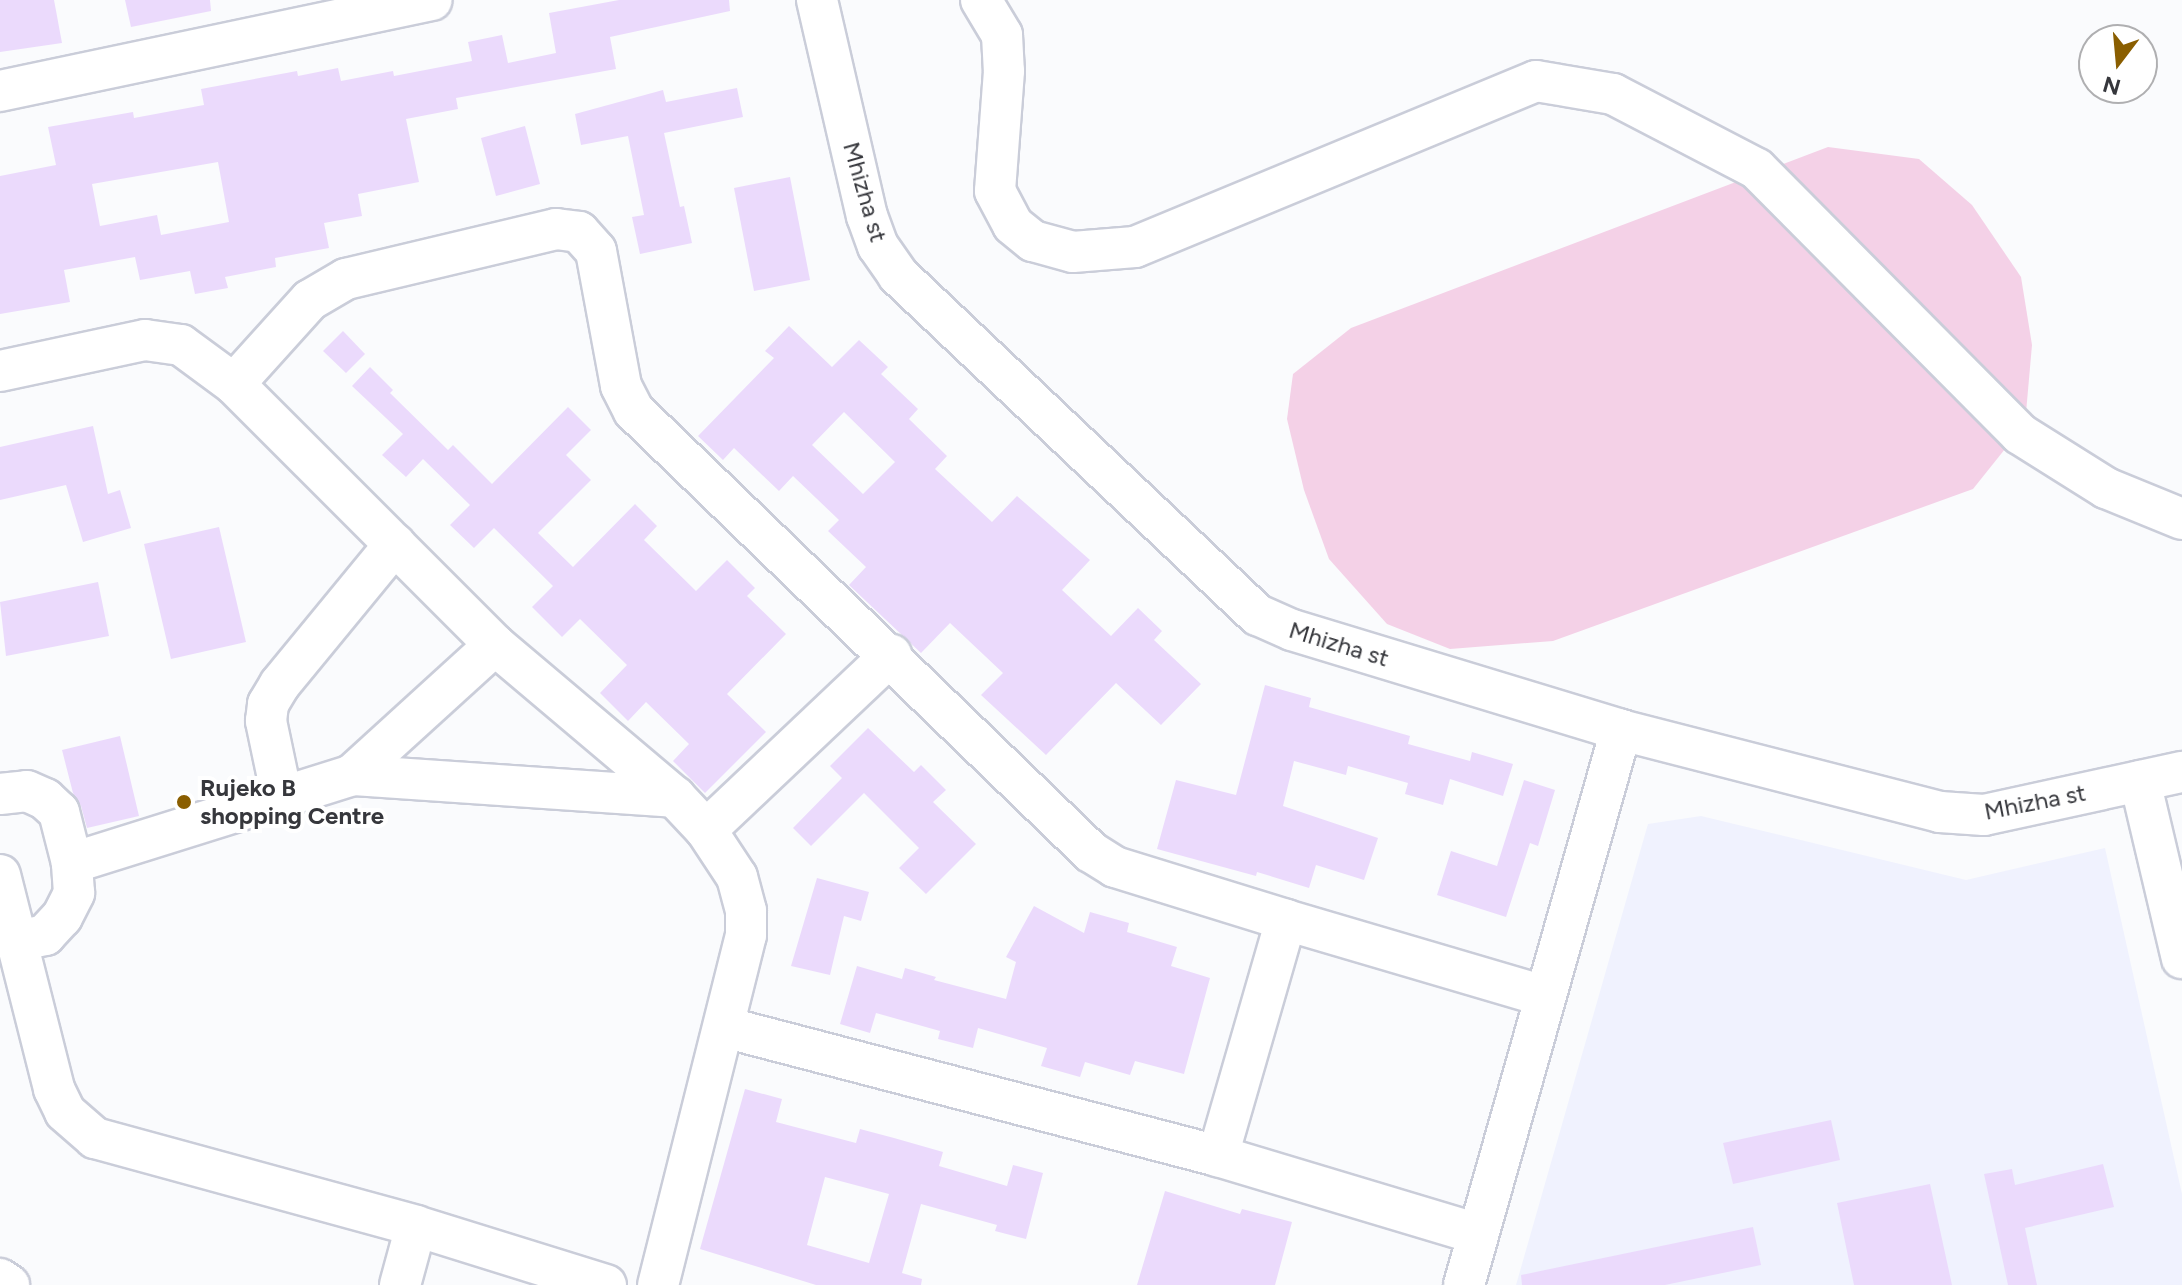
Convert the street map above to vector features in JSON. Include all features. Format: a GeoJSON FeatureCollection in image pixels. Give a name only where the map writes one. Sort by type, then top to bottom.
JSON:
{"type":"FeatureCollection","features":[{"type":"Feature","properties":{"kind":"street"},"geometry":{"type":"LineString","coordinates":[[0,91],[431,0]]}},
{"type":"Feature","properties":{"kind":"street","name":"Mhizha st"},"geometry":{"type":"LineString","coordinates":[[817,0],[867,216],[878,246],[898,275],[1258,615],[1292,630],[1621,730],[1940,812],[1984,815],[2182,772]]}},
{"type":"Feature","properties":{"kind":"street"},"geometry":{"type":"LineString","coordinates":[[981,0],[1002,35],[1004,71],[995,191],[1013,225],[1033,241],[1073,252],[1135,247],[1536,81],[1613,94],[1757,169],[2020,434],[2106,488],[2182,519]]}},
{"type":"Feature","properties":{"kind":"street"},"geometry":{"type":"LineString","coordinates":[[234,384],[310,300],[346,279],[556,229],[579,232],[596,251],[621,386],[634,411],[891,655],[1091,852],[1115,867],[1544,996]]}},
{"type":"Feature","properties":{"kind":"street"},"geometry":{"type":"LineString","coordinates":[[0,371],[145,340],[181,345],[234,384],[495,645],[675,797],[706,830],[737,877],[746,911],[746,935],[658,1285]]}},
{"type":"Feature","properties":{"kind":"street"},"geometry":{"type":"LineString","coordinates":[[282,797],[266,721],[268,704],[280,684],[395,544]]}},
{"type":"Feature","properties":{"kind":"street"},"geometry":{"type":"LineString","coordinates":[[352,775],[495,645]]}},
{"type":"Feature","properties":{"kind":"street"},"geometry":{"type":"LineString","coordinates":[[706,830],[891,655]]}},
{"type":"Feature","properties":{"kind":"street"},"geometry":{"type":"LineString","coordinates":[[1464,1285],[1621,730]]}},
{"type":"Feature","properties":{"kind":"street"},"geometry":{"type":"LineString","coordinates":[[72,863],[352,775],[675,797]]}},
{"type":"Feature","properties":{"kind":"street"},"geometry":{"type":"LineString","coordinates":[[2140,781],[2182,958]]}},
{"type":"Feature","properties":{"kind":"street"},"geometry":{"type":"LineString","coordinates":[[0,794],[27,791],[45,799],[59,812],[72,863],[74,893],[62,917],[45,935],[17,941]]}},
{"type":"Feature","properties":{"kind":"street"},"geometry":{"type":"LineString","coordinates":[[0,875],[54,1089],[65,1112],[95,1138],[416,1226],[606,1285]]}},
{"type":"Feature","properties":{"kind":"street"},"geometry":{"type":"LineString","coordinates":[[1218,1156],[1286,920]]}},
{"type":"Feature","properties":{"kind":"street"},"geometry":{"type":"LineString","coordinates":[[724,1027],[1218,1156],[1478,1234]]}},
{"type":"Feature","properties":{"kind":"street"},"geometry":{"type":"LineString","coordinates":[[400,1285],[416,1226]]}},
{"type":"Feature","properties":{"kind":"street"},"geometry":{"type":"LineString","coordinates":[[0,1279],[9,1285]]}},
{"type":"Feature","properties":{"kind":"shaded area"},"geometry":{"type":"Polygon","coordinates":[[[1828,147],[1919,159],[1972,205],[2021,277],[2032,345],[2025,424],[1973,489],[1553,641],[1450,649],[1387,624],[1329,559],[1304,490],[1287,419],[1293,374],[1351,328],[1828,147]]]}},
{"type":"Feature","properties":{"kind":"shaded area"},"geometry":{"type":"Polygon","coordinates":[[[1701,816],[1966,880],[2105,848],[2182,1194],[2182,1285],[1516,1285],[1648,824],[1701,816]]]}},
{"type":"Feature","properties":{"kind":"building"},"geometry":{"type":"Polygon","coordinates":[[[0,0],[54,0],[62,43],[0,52],[0,0]]]}},
{"type":"Feature","properties":{"kind":"building"},"geometry":{"type":"Polygon","coordinates":[[[125,0],[210,0],[211,11],[131,27],[125,0]]]}},
{"type":"Feature","properties":{"kind":"building"},"geometry":{"type":"Polygon","coordinates":[[[619,0],[729,0],[730,11],[610,37],[616,69],[456,98],[458,109],[406,119],[419,182],[358,194],[362,216],[324,223],[329,248],[275,258],[276,267],[225,277],[228,288],[195,294],[190,271],[140,280],[135,257],[64,270],[70,302],[0,314],[0,176],[56,165],[48,127],[133,112],[134,118],[204,105],[201,89],[297,71],[298,76],[338,68],[341,81],[393,71],[394,76],[472,61],[468,42],[502,35],[508,63],[556,53],[549,13],[619,0]],[[218,162],[92,184],[100,226],[157,215],[161,235],[229,222],[218,162]]]}},
{"type":"Feature","properties":{"kind":"building"},"geometry":{"type":"Polygon","coordinates":[[[737,88],[743,117],[664,133],[680,207],[684,206],[692,243],[640,254],[632,217],[644,215],[628,136],[581,145],[575,114],[663,90],[666,102],[737,88]]]}},
{"type":"Feature","properties":{"kind":"building"},"geometry":{"type":"Polygon","coordinates":[[[525,126],[540,184],[496,196],[481,138],[525,126]]]}},
{"type":"Feature","properties":{"kind":"building"},"geometry":{"type":"Polygon","coordinates":[[[790,177],[810,280],[754,291],[734,188],[790,177]]]}},
{"type":"Feature","properties":{"kind":"building"},"geometry":{"type":"Polygon","coordinates":[[[789,326],[832,367],[859,340],[888,367],[881,374],[918,409],[909,419],[947,456],[935,469],[992,522],[1017,496],[1090,560],[1062,590],[1111,636],[1138,608],[1162,631],[1154,640],[1201,684],[1161,725],[1116,683],[1046,755],[981,695],[1003,673],[950,623],[921,653],[849,585],[866,567],[828,531],[839,520],[793,476],[779,491],[734,448],[723,460],[698,436],[774,358],[765,351],[789,326]],[[844,412],[812,445],[863,494],[895,462],[844,412]]]}},
{"type":"Feature","properties":{"kind":"building"},"geometry":{"type":"Polygon","coordinates":[[[343,331],[365,354],[346,373],[323,351],[343,331]]]}},
{"type":"Feature","properties":{"kind":"building"},"geometry":{"type":"Polygon","coordinates":[[[370,367],[393,390],[390,393],[448,450],[453,445],[492,484],[568,407],[591,430],[566,455],[591,480],[538,533],[573,567],[635,504],[657,526],[644,540],[696,591],[727,560],[755,588],[747,596],[786,634],[727,694],[766,732],[705,793],[673,761],[689,744],[646,702],[628,721],[600,693],[627,665],[580,619],[562,637],[532,607],[553,586],[494,528],[474,548],[450,525],[470,505],[423,459],[406,477],[382,455],[403,434],[352,386],[370,367]]]}},
{"type":"Feature","properties":{"kind":"building"},"geometry":{"type":"Polygon","coordinates":[[[93,426],[108,494],[120,490],[131,528],[83,542],[66,485],[0,500],[0,447],[93,426]]]}},
{"type":"Feature","properties":{"kind":"building"},"geometry":{"type":"Polygon","coordinates":[[[219,527],[246,642],[171,659],[144,544],[219,527]]]}},
{"type":"Feature","properties":{"kind":"building"},"geometry":{"type":"Polygon","coordinates":[[[98,582],[109,636],[6,656],[0,602],[98,582]]]}},
{"type":"Feature","properties":{"kind":"building"},"geometry":{"type":"Polygon","coordinates":[[[1265,685],[1311,698],[1309,707],[1410,736],[1408,744],[1470,761],[1472,752],[1513,764],[1503,796],[1450,779],[1443,805],[1405,794],[1408,783],[1348,766],[1346,775],[1294,761],[1283,806],[1378,838],[1364,880],[1316,865],[1309,888],[1257,872],[1256,876],[1157,849],[1176,780],[1236,795],[1265,685]]]}},
{"type":"Feature","properties":{"kind":"building"},"geometry":{"type":"Polygon","coordinates":[[[868,728],[914,772],[921,765],[946,790],[933,802],[976,844],[926,894],[899,868],[919,848],[864,793],[811,846],[793,828],[842,778],[830,766],[868,728]]]}},
{"type":"Feature","properties":{"kind":"building"},"geometry":{"type":"Polygon","coordinates":[[[120,736],[139,816],[87,828],[81,806],[73,793],[62,750],[120,736]]]}},
{"type":"Feature","properties":{"kind":"building"},"geometry":{"type":"Polygon","coordinates":[[[1524,780],[1555,790],[1538,846],[1530,843],[1506,917],[1437,895],[1451,851],[1497,866],[1524,780]]]}},
{"type":"Feature","properties":{"kind":"building"},"geometry":{"type":"Polygon","coordinates":[[[817,878],[869,892],[861,921],[844,916],[830,975],[791,966],[817,878]]]}},
{"type":"Feature","properties":{"kind":"building"},"geometry":{"type":"Polygon","coordinates":[[[1034,906],[1084,933],[1090,912],[1129,923],[1127,932],[1177,947],[1171,966],[1210,978],[1184,1074],[1135,1061],[1130,1075],[1085,1062],[1080,1077],[1041,1066],[1047,1048],[978,1028],[973,1048],[938,1039],[940,1031],[876,1013],[870,1033],[840,1024],[857,966],[902,979],[905,968],[936,977],[934,980],[1006,999],[1016,962],[1006,957],[1034,906]]]}},
{"type":"Feature","properties":{"kind":"building"},"geometry":{"type":"Polygon","coordinates":[[[745,1089],[782,1099],[776,1122],[856,1143],[860,1129],[894,1138],[943,1152],[939,1166],[1007,1186],[1013,1165],[1043,1173],[1026,1239],[995,1231],[997,1225],[921,1204],[902,1273],[922,1279],[921,1285],[816,1285],[700,1249],[745,1089]],[[825,1177],[807,1245],[869,1263],[889,1194],[825,1177]]]}},
{"type":"Feature","properties":{"kind":"building"},"geometry":{"type":"Polygon","coordinates":[[[1831,1120],[1840,1160],[1733,1184],[1723,1143],[1831,1120]]]}},
{"type":"Feature","properties":{"kind":"building"},"geometry":{"type":"Polygon","coordinates":[[[2103,1164],[2114,1207],[2025,1228],[2037,1285],[2008,1285],[1984,1174],[2012,1169],[2015,1185],[2103,1164]]]}},
{"type":"Feature","properties":{"kind":"building"},"geometry":{"type":"Polygon","coordinates":[[[1930,1184],[1952,1285],[1854,1285],[1837,1203],[1930,1184]]]}},
{"type":"Feature","properties":{"kind":"building"},"geometry":{"type":"Polygon","coordinates":[[[1165,1191],[1240,1214],[1242,1209],[1292,1222],[1275,1285],[1137,1285],[1165,1191]]]}},
{"type":"Feature","properties":{"kind":"building"},"geometry":{"type":"Polygon","coordinates":[[[1753,1227],[1761,1265],[1665,1285],[1522,1285],[1521,1275],[1753,1227]]]}},
{"type":"Feature","properties":{"kind":"place","name":"Rujeko B shopping Centre"},"geometry":{"type":"Point","coordinates":[184,802]}}]}
